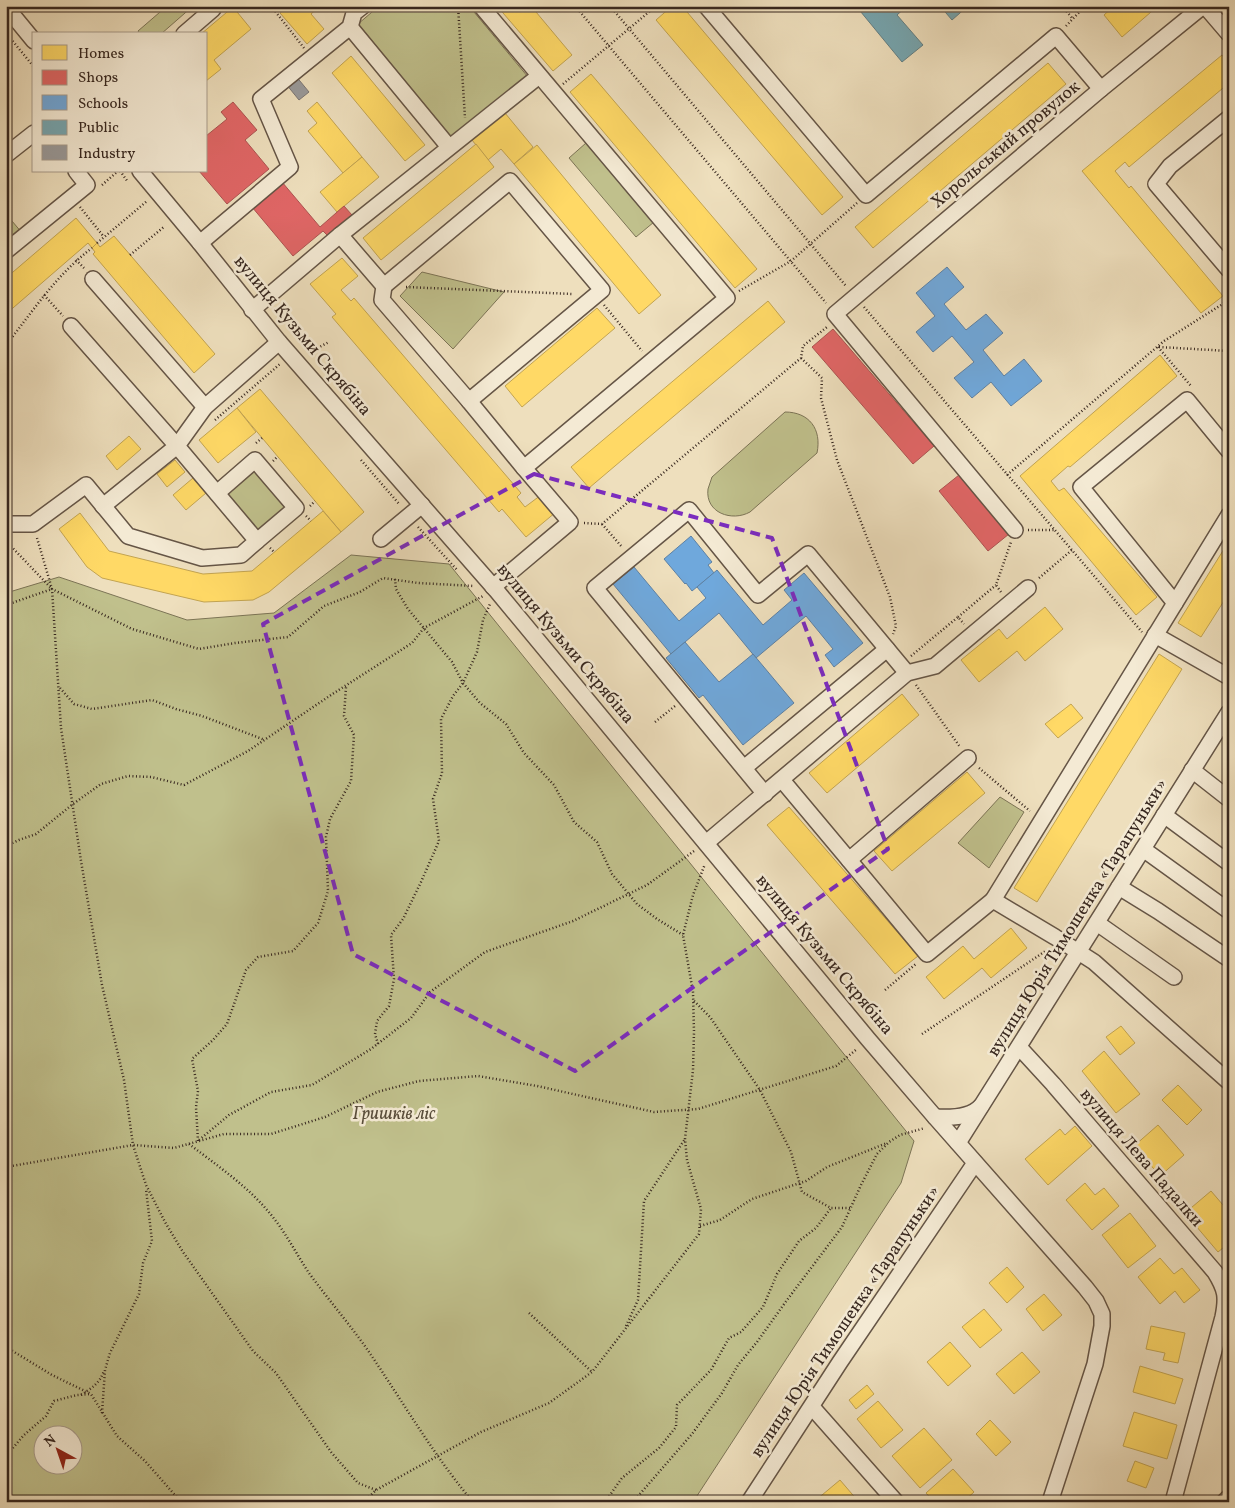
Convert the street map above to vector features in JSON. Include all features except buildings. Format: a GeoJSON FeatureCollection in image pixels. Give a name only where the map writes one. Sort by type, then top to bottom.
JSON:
{"type":"FeatureCollection","features":[{"type":"Feature","properties":{"kind":"street"},"geometry":{"type":"LineString","coordinates":[[200,243],[290,167],[261,99],[350,27],[354,14],[363,6]]}},
{"type":"Feature","properties":{"kind":"street"},"geometry":{"type":"LineString","coordinates":[[480,6],[727,298],[524,468]]}},
{"type":"Feature","properties":{"kind":"street"},"geometry":{"type":"LineString","coordinates":[[706,6],[866,195],[1056,36],[1101,89]]}},
{"type":"Feature","properties":{"kind":"street"},"geometry":{"type":"LineString","coordinates":[[1204,6],[1229,34]]}},
{"type":"Feature","properties":{"kind":"street","name":"Хорольський провулок"},"geometry":{"type":"LineString","coordinates":[[837,316],[855,297],[1101,89],[1204,6]]}},
{"type":"Feature","properties":{"kind":"street"},"geometry":{"type":"LineString","coordinates":[[6,7],[32,39]]}},
{"type":"Feature","properties":{"kind":"street"},"geometry":{"type":"LineString","coordinates":[[186,32],[213,9]]}},
{"type":"Feature","properties":{"kind":"street"},"geometry":{"type":"LineString","coordinates":[[350,27],[449,147]]}},
{"type":"Feature","properties":{"kind":"street"},"geometry":{"type":"LineString","coordinates":[[252,310],[340,235],[539,76]]}},
{"type":"Feature","properties":{"kind":"street"},"geometry":{"type":"LineString","coordinates":[[1229,118],[1170,166],[1156,184],[1229,270]]}},
{"type":"Feature","properties":{"kind":"street"},"geometry":{"type":"LineString","coordinates":[[6,155],[32,135]]}},
{"type":"Feature","properties":{"kind":"street"},"geometry":{"type":"LineString","coordinates":[[6,251],[87,185],[77,172]]}},
{"type":"Feature","properties":{"kind":"street","name":"вулиця Кузьми Скрябіна"},"geometry":{"type":"LineString","coordinates":[[141,172],[200,243],[252,310],[422,505],[493,592],[706,843],[868,1039],[929,1124],[958,1143],[1080,1281],[1096,1302],[1102,1314],[1102,1326],[1094,1364],[1050,1502]]}},
{"type":"Feature","properties":{"kind":"street"},"geometry":{"type":"LineString","coordinates":[[469,401],[602,290],[510,181],[384,286],[382,300],[570,522],[493,592]]}},
{"type":"Feature","properties":{"kind":"street"},"geometry":{"type":"LineString","coordinates":[[340,235],[384,286]]}},
{"type":"Feature","properties":{"kind":"street"},"geometry":{"type":"LineString","coordinates":[[93,279],[205,407]]}},
{"type":"Feature","properties":{"kind":"street"},"geometry":{"type":"LineString","coordinates":[[837,316],[1015,530]]}},
{"type":"Feature","properties":{"kind":"street"},"geometry":{"type":"LineString","coordinates":[[71,326],[259,539]]}},
{"type":"Feature","properties":{"kind":"street"},"geometry":{"type":"LineString","coordinates":[[103,506],[177,446],[205,407],[279,342]]}},
{"type":"Feature","properties":{"kind":"street"},"geometry":{"type":"LineString","coordinates":[[1175,603],[1081,487],[1187,400],[1229,451]]}},
{"type":"Feature","properties":{"kind":"street"},"geometry":{"type":"LineString","coordinates":[[6,524],[33,524],[86,485],[128,536],[202,558],[240,555],[296,508],[254,460],[217,493]]}},
{"type":"Feature","properties":{"kind":"street"},"geometry":{"type":"LineString","coordinates":[[381,539],[422,505]]}},
{"type":"Feature","properties":{"kind":"street"},"geometry":{"type":"LineString","coordinates":[[765,794],[595,588],[688,510],[758,594],[808,554],[907,673]]}},
{"type":"Feature","properties":{"kind":"street"},"geometry":{"type":"LineString","coordinates":[[782,780],[928,954],[993,900],[1229,515]]}},
{"type":"Feature","properties":{"kind":"street"},"geometry":{"type":"LineString","coordinates":[[706,843],[907,673],[935,666],[1028,588]]}},
{"type":"Feature","properties":{"kind":"street"},"geometry":{"type":"LineString","coordinates":[[1153,639],[1229,677]]}},
{"type":"Feature","properties":{"kind":"street"},"geometry":{"type":"LineString","coordinates":[[744,768],[888,649]]}},
{"type":"Feature","properties":{"kind":"street","name":"вулиця Юрія Тимошенка «Тарапуньки»"},"geometry":{"type":"LineString","coordinates":[[958,1143],[1229,712]]}},
{"type":"Feature","properties":{"kind":"street"},"geometry":{"type":"LineString","coordinates":[[849,860],[968,758]]}},
{"type":"Feature","properties":{"kind":"street"},"geometry":{"type":"LineString","coordinates":[[1192,770],[1229,799]]}},
{"type":"Feature","properties":{"kind":"street"},"geometry":{"type":"LineString","coordinates":[[1164,815],[1229,863]]}},
{"type":"Feature","properties":{"kind":"street"},"geometry":{"type":"LineString","coordinates":[[1143,850],[1229,911]]}},
{"type":"Feature","properties":{"kind":"street"},"geometry":{"type":"LineString","coordinates":[[1119,887],[1229,959]]}},
{"type":"Feature","properties":{"kind":"street"},"geometry":{"type":"LineString","coordinates":[[993,900],[1094,962],[1229,1082]]}},
{"type":"Feature","properties":{"kind":"street"},"geometry":{"type":"LineString","coordinates":[[1097,923],[1174,977]]}},
{"type":"Feature","properties":{"kind":"street","name":"вулиця Лева Падалки"},"geometry":{"type":"LineString","coordinates":[[1019,1047],[1215,1272],[1224,1286],[1226,1300],[1223,1317],[1173,1502]]}},
{"type":"Feature","properties":{"kind":"street"},"geometry":{"type":"LineString","coordinates":[[929,1124],[968,1114],[978,1110],[982,1105]]}},
{"type":"Feature","properties":{"kind":"street","name":"вулиця Юрія Тимошенка «Тарапуньки»"},"geometry":{"type":"LineString","coordinates":[[749,1502],[840,1362],[975,1163]]}},
{"type":"Feature","properties":{"kind":"street"},"geometry":{"type":"LineString","coordinates":[[812,1407],[896,1502]]}},
{"type":"Feature","properties":{"kind":"street"},"geometry":{"type":"LineString","coordinates":[[1224,1502],[1229,1497]]}},
{"type":"Feature","properties":{"kind":"path"},"geometry":{"type":"LineString","coordinates":[[271,6],[312,57]]}},
{"type":"Feature","properties":{"kind":"path"},"geometry":{"type":"LineString","coordinates":[[458,6],[466,134]]}},
{"type":"Feature","properties":{"kind":"path"},"geometry":{"type":"LineString","coordinates":[[570,522],[602,524],[801,358],[803,346],[837,316],[575,6]]}},
{"type":"Feature","properties":{"kind":"path"},"geometry":{"type":"LineString","coordinates":[[610,6],[1054,530],[1153,639]]}},
{"type":"Feature","properties":{"kind":"path"},"geometry":{"type":"LineString","coordinates":[[553,92],[656,6]]}},
{"type":"Feature","properties":{"kind":"path"},"geometry":{"type":"LineString","coordinates":[[1062,6],[1073,19]]}},
{"type":"Feature","properties":{"kind":"path"},"geometry":{"type":"LineString","coordinates":[[1056,36],[1085,6]]}},
{"type":"Feature","properties":{"kind":"path"},"geometry":{"type":"LineString","coordinates":[[6,33],[32,65]]}},
{"type":"Feature","properties":{"kind":"path"},"geometry":{"type":"LineString","coordinates":[[121,172],[130,184]]}},
{"type":"Feature","properties":{"kind":"path"},"geometry":{"type":"LineString","coordinates":[[97,243],[158,192]]}},
{"type":"Feature","properties":{"kind":"path"},"geometry":{"type":"LineString","coordinates":[[727,298],[791,261],[866,195]]}},
{"type":"Feature","properties":{"kind":"path"},"geometry":{"type":"LineString","coordinates":[[140,196],[146,202]]}},
{"type":"Feature","properties":{"kind":"path"},"geometry":{"type":"LineString","coordinates":[[72,197],[104,237]]}},
{"type":"Feature","properties":{"kind":"path"},"geometry":{"type":"LineString","coordinates":[[130,254],[165,226],[171,233]]}},
{"type":"Feature","properties":{"kind":"path"},"geometry":{"type":"LineString","coordinates":[[6,346],[44,294],[70,264],[92,248]]}},
{"type":"Feature","properties":{"kind":"path"},"geometry":{"type":"LineString","coordinates":[[384,286],[596,296],[651,362]]}},
{"type":"Feature","properties":{"kind":"path"},"geometry":{"type":"LineString","coordinates":[[44,294],[71,326]]}},
{"type":"Feature","properties":{"kind":"path"},"geometry":{"type":"LineString","coordinates":[[1007,475],[1158,347],[1229,300]]}},
{"type":"Feature","properties":{"kind":"path"},"geometry":{"type":"LineString","coordinates":[[1158,347],[1229,351]]}},
{"type":"Feature","properties":{"kind":"path"},"geometry":{"type":"LineString","coordinates":[[1158,347],[1191,386],[1187,400]]}},
{"type":"Feature","properties":{"kind":"path"},"geometry":{"type":"LineString","coordinates":[[801,358],[822,378],[821,398],[836,460],[890,597],[896,626],[888,649]]}},
{"type":"Feature","properties":{"kind":"path"},"geometry":{"type":"LineString","coordinates":[[214,421],[280,364],[282,367]]}},
{"type":"Feature","properties":{"kind":"path"},"geometry":{"type":"LineString","coordinates":[[256,443],[262,438]]}},
{"type":"Feature","properties":{"kind":"path"},"geometry":{"type":"LineString","coordinates":[[358,456],[408,516],[459,572]]}},
{"type":"Feature","properties":{"kind":"path"},"geometry":{"type":"LineString","coordinates":[[310,506],[315,501]]}},
{"type":"Feature","properties":{"kind":"path"},"geometry":{"type":"LineString","coordinates":[[33,524],[52,589],[61,728],[91,925],[102,985],[124,1080],[134,1145],[146,1185],[182,1252],[253,1351],[276,1373],[331,1452],[358,1483],[376,1490]]}},
{"type":"Feature","properties":{"kind":"path"},"geometry":{"type":"LineString","coordinates":[[602,524],[631,558]]}},
{"type":"Feature","properties":{"kind":"path"},"geometry":{"type":"LineString","coordinates":[[958,617],[996,585],[1015,530],[1054,530]]}},
{"type":"Feature","properties":{"kind":"path"},"geometry":{"type":"LineString","coordinates":[[259,539],[274,552]]}},
{"type":"Feature","properties":{"kind":"path"},"geometry":{"type":"LineString","coordinates":[[6,541],[52,589],[132,629],[199,650],[235,643],[288,637],[324,606],[360,592],[383,578],[472,586],[493,592]]}},
{"type":"Feature","properties":{"kind":"path"},"geometry":{"type":"LineString","coordinates":[[1028,588],[1072,550]]}},
{"type":"Feature","properties":{"kind":"path"},"geometry":{"type":"LineString","coordinates":[[395,579],[396,589],[424,628],[452,662],[463,683],[480,703],[506,724],[524,752],[554,785],[574,822],[597,842],[612,874],[637,904],[683,935]]}},
{"type":"Feature","properties":{"kind":"path"},"geometry":{"type":"LineString","coordinates":[[465,579],[472,586],[493,592]]}},
{"type":"Feature","properties":{"kind":"path"},"geometry":{"type":"LineString","coordinates":[[996,585],[1010,602]]}},
{"type":"Feature","properties":{"kind":"path"},"geometry":{"type":"LineString","coordinates":[[6,605],[52,589]]}},
{"type":"Feature","properties":{"kind":"path"},"geometry":{"type":"LineString","coordinates":[[378,1044],[375,1034],[377,1021],[389,1006],[394,979],[391,935],[403,919],[422,882],[439,841],[433,799],[442,773],[441,719],[453,696],[463,683],[477,652],[483,620],[493,592]]}},
{"type":"Feature","properties":{"kind":"path"},"geometry":{"type":"LineString","coordinates":[[489,606],[493,592]]}},
{"type":"Feature","properties":{"kind":"path"},"geometry":{"type":"LineString","coordinates":[[6,846],[36,834],[101,784],[128,776],[151,776],[184,785],[265,740],[412,643],[424,628],[493,592]]}},
{"type":"Feature","properties":{"kind":"path"},"geometry":{"type":"LineString","coordinates":[[489,606],[495,613]]}},
{"type":"Feature","properties":{"kind":"path"},"geometry":{"type":"LineString","coordinates":[[198,1141],[196,1107],[198,1091],[192,1059],[227,1024],[246,970],[258,957],[293,951],[318,923],[328,890],[326,838],[330,819],[351,780],[354,736],[344,716],[346,686]]}},
{"type":"Feature","properties":{"kind":"path"},"geometry":{"type":"LineString","coordinates":[[58,687],[74,704],[92,709],[152,700],[202,716],[265,740]]}},
{"type":"Feature","properties":{"kind":"path"},"geometry":{"type":"LineString","coordinates":[[198,1141],[229,1115],[271,1092],[312,1085],[378,1044],[410,1018],[430,992],[486,952],[573,921],[629,894],[647,885],[706,843]]}},
{"type":"Feature","properties":{"kind":"path"},"geometry":{"type":"LineString","coordinates":[[364,1502],[376,1490],[438,1455],[481,1432],[548,1403],[592,1372],[699,1234],[701,1209],[687,1160],[686,1139],[693,1070],[694,1001],[683,935],[693,895],[706,860],[712,867]]}},
{"type":"Feature","properties":{"kind":"path"},"geometry":{"type":"LineString","coordinates":[[922,1034],[1047,950]]}},
{"type":"Feature","properties":{"kind":"path"},"geometry":{"type":"LineString","coordinates":[[885,990],[928,954]]}},
{"type":"Feature","properties":{"kind":"path"},"geometry":{"type":"LineString","coordinates":[[694,1001],[710,1017],[760,1090],[791,1152],[802,1192],[831,1208],[851,1208]]}},
{"type":"Feature","properties":{"kind":"path"},"geometry":{"type":"LineString","coordinates":[[6,1167],[134,1145],[174,1148],[224,1134],[271,1134],[325,1117],[377,1092],[419,1081],[478,1076],[537,1086],[654,1112],[698,1109],[836,1066],[868,1039]]}},
{"type":"Feature","properties":{"kind":"path"},"geometry":{"type":"LineString","coordinates":[[700,1226],[720,1220],[752,1199],[799,1183],[826,1167],[929,1124]]}},
{"type":"Feature","properties":{"kind":"path"},"geometry":{"type":"LineString","coordinates":[[624,1330],[638,1300],[644,1201],[686,1139]]}},
{"type":"Feature","properties":{"kind":"path"},"geometry":{"type":"LineString","coordinates":[[633,1502],[692,1434],[722,1394],[738,1365],[842,1227],[860,1185],[877,1154],[889,1142]]}},
{"type":"Feature","properties":{"kind":"path"},"geometry":{"type":"LineString","coordinates":[[189,1144],[237,1182],[271,1214],[311,1276],[372,1357],[423,1437],[438,1455],[458,1485],[473,1502]]}},
{"type":"Feature","properties":{"kind":"path"},"geometry":{"type":"LineString","coordinates":[[81,1395],[94,1387],[100,1380],[110,1354],[139,1294],[143,1263],[152,1241],[146,1185]]}},
{"type":"Feature","properties":{"kind":"path"},"geometry":{"type":"LineString","coordinates":[[605,1502],[622,1478],[659,1448],[676,1427],[677,1405],[711,1370],[729,1338],[741,1332],[763,1307],[777,1274],[799,1241],[816,1228],[831,1208]]}},
{"type":"Feature","properties":{"kind":"path"},"geometry":{"type":"LineString","coordinates":[[529,1313],[592,1372]]}},
{"type":"Feature","properties":{"kind":"path"},"geometry":{"type":"LineString","coordinates":[[6,1347],[52,1375],[91,1394],[118,1436],[145,1461],[181,1502]]}},
{"type":"Feature","properties":{"kind":"path"},"geometry":{"type":"LineString","coordinates":[[102,1413],[104,1370]]}},
{"type":"Feature","properties":{"kind":"path"},"geometry":{"type":"LineString","coordinates":[[6,1456],[24,1435],[46,1416],[54,1401],[91,1394]]}},
{"type":"Feature","properties":{"kind":"highlighted area"},"geometry":{"type":"Polygon","coordinates":[[[534,474],[772,538],[888,849],[575,1071],[353,954],[263,624],[534,474]]]}},
{"type":"Feature","properties":{"kind":"green space"},"geometry":{"type":"Polygon","coordinates":[[[167,6],[193,6],[163,32],[138,31],[167,6]]]}},
{"type":"Feature","properties":{"kind":"green space"},"geometry":{"type":"Polygon","coordinates":[[[379,6],[469,6],[528,77],[453,139],[358,24],[379,6]]]}},
{"type":"Feature","properties":{"kind":"green space"},"geometry":{"type":"Polygon","coordinates":[[[586,143],[654,222],[636,237],[569,158],[586,143]]]}},
{"type":"Feature","properties":{"kind":"green space"},"geometry":{"type":"Polygon","coordinates":[[[6,214],[23,234],[6,248],[6,214]]]}},
{"type":"Feature","properties":{"kind":"green space"},"geometry":{"type":"Polygon","coordinates":[[[422,272],[504,292],[453,349],[400,296],[422,272]]]}},
{"type":"Feature","properties":{"kind":"green space"},"geometry":{"type":"Polygon","coordinates":[[[785,412],[801,415],[812,424],[817,436],[817,453],[750,512],[735,516],[721,513],[715,509],[708,497],[708,489],[712,477],[785,412]]]}},
{"type":"Feature","properties":{"kind":"green space"},"geometry":{"type":"Polygon","coordinates":[[[255,462],[294,508],[258,538],[219,493],[255,462]]]}},
{"type":"Feature","properties":{"kind":"green space","name":"Гришків ліс"},"geometry":{"type":"Polygon","coordinates":[[[351,555],[449,564],[914,1141],[901,1183],[693,1502],[6,1502],[6,593],[59,577],[187,620],[274,613],[351,555]]]}},
{"type":"Feature","properties":{"kind":"green space"},"geometry":{"type":"Polygon","coordinates":[[[1000,797],[1024,812],[989,868],[958,843],[1000,797]]]}}]}
